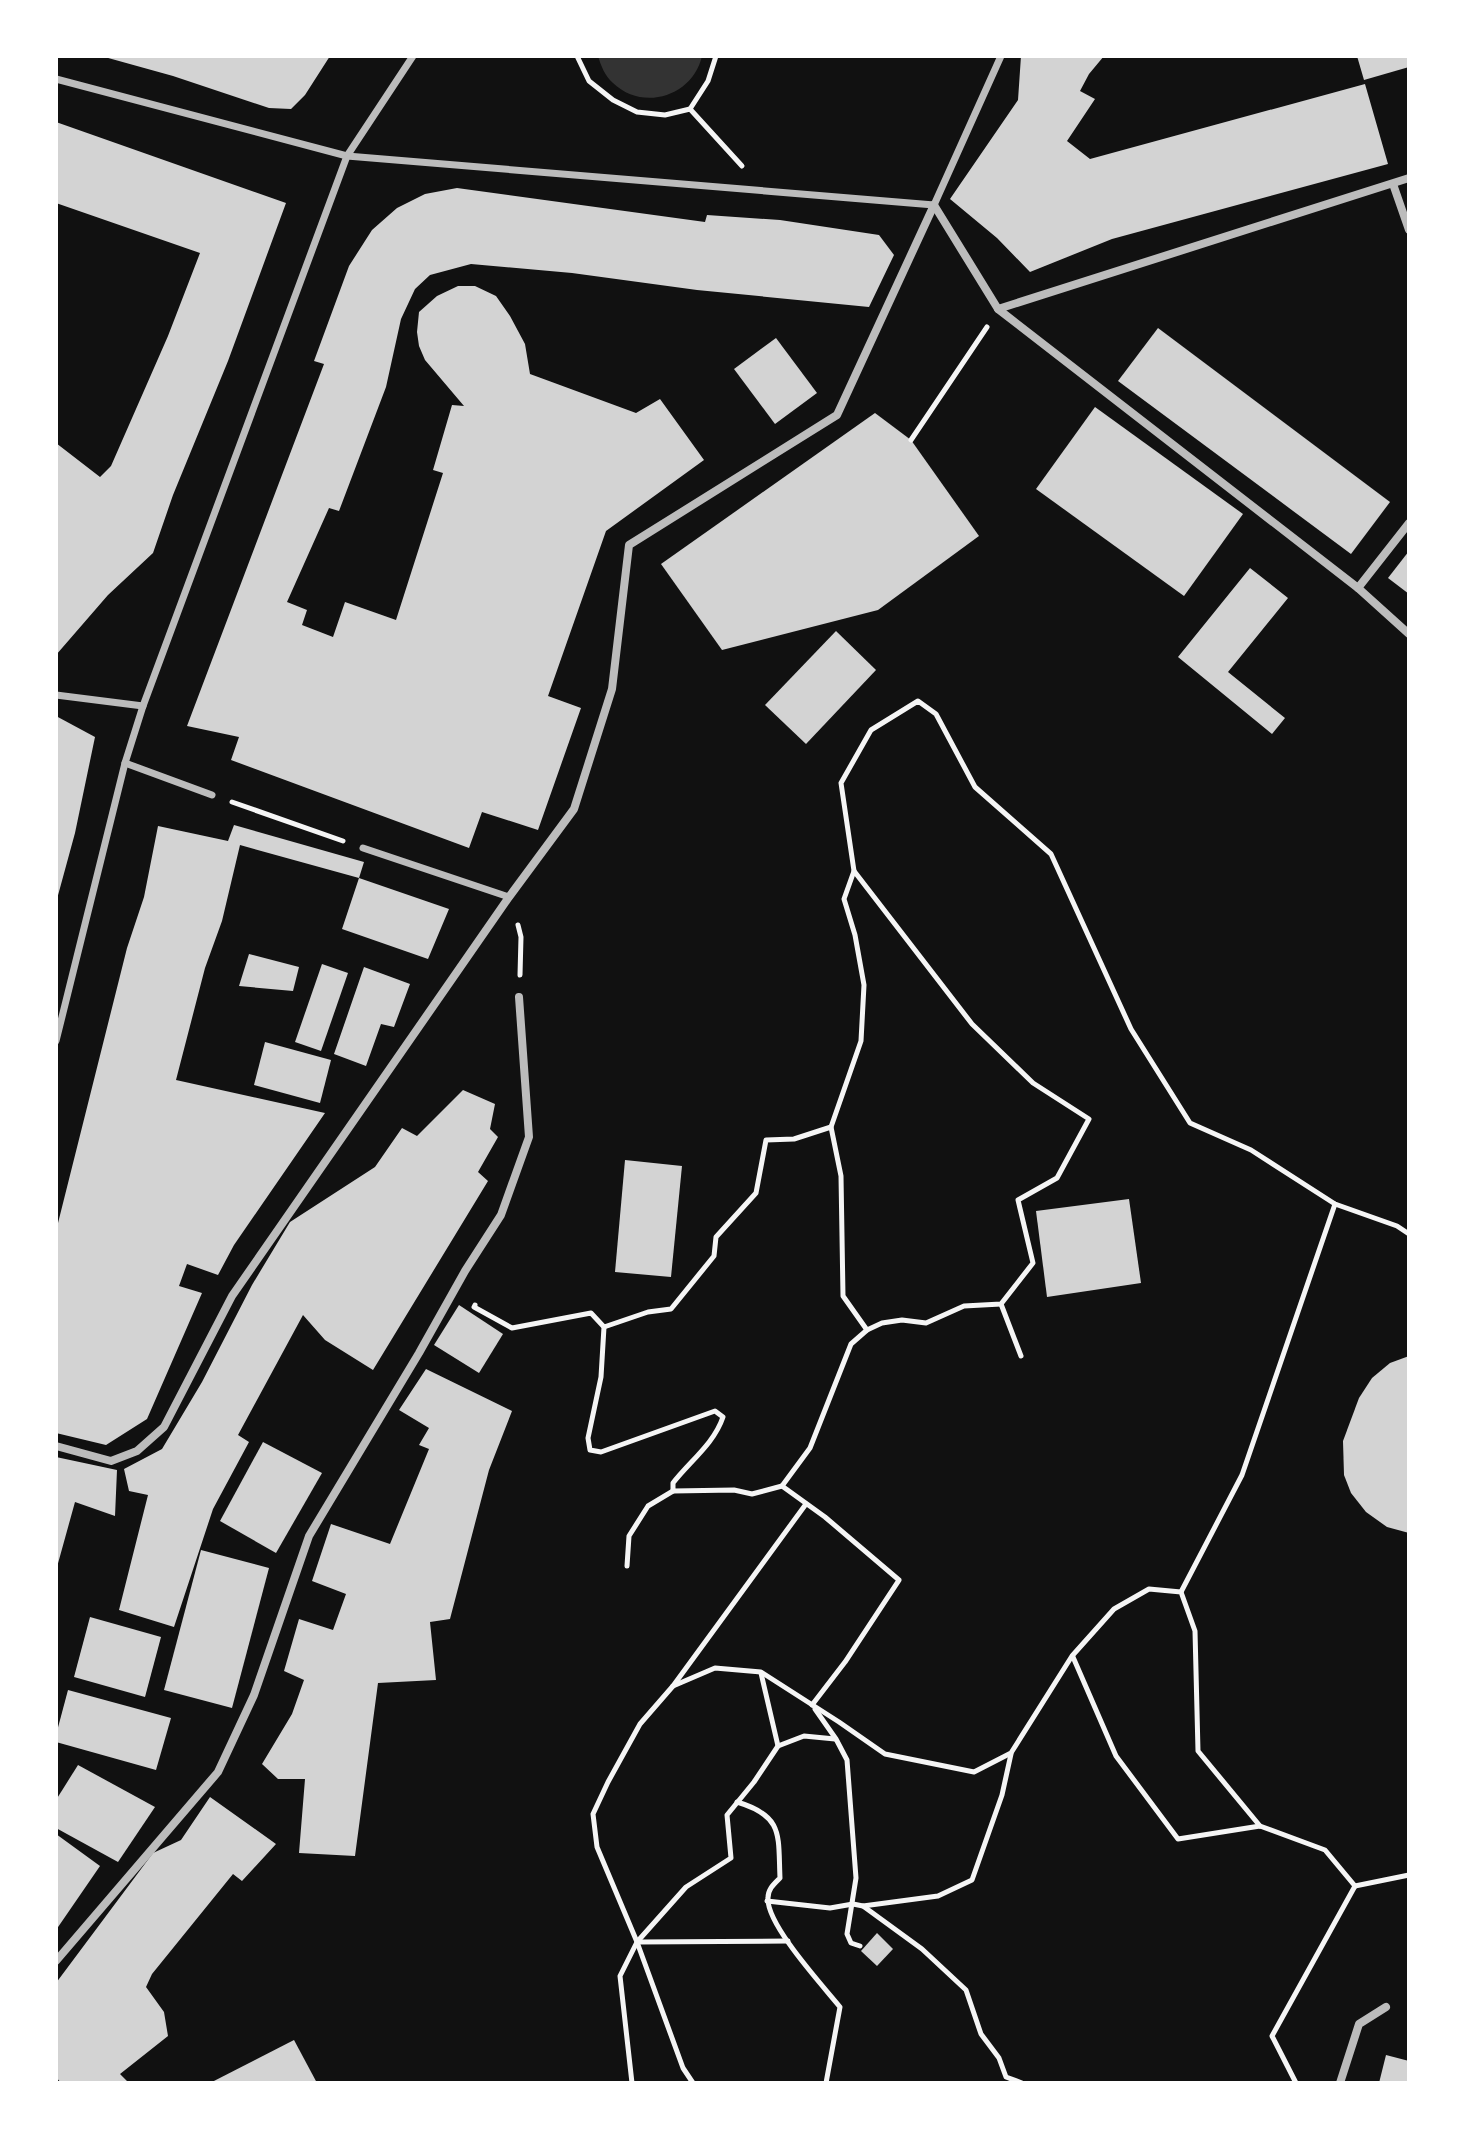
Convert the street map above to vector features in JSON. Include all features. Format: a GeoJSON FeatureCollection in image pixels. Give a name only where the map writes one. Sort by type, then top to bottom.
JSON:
{"type":"FeatureCollection","features":[{"type":"Feature","properties":{"kind":"street"},"geometry":{"type":"LineString","coordinates":[[56,1041],[125,763],[143,706],[347,156],[413,56]]}},
{"type":"Feature","properties":{"kind":"street"},"geometry":{"type":"LineString","coordinates":[[56,1446],[111,1461],[137,1451],[164,1427],[232,1296],[509,897],[574,809],[612,689],[629,545],[837,415],[1001,56]]}},
{"type":"Feature","properties":{"kind":"street"},"geometry":{"type":"LineString","coordinates":[[56,79],[347,156],[934,205]]}},
{"type":"Feature","properties":{"kind":"street"},"geometry":{"type":"LineString","coordinates":[[998,309],[1409,178]]}},
{"type":"Feature","properties":{"kind":"street"},"geometry":{"type":"LineString","coordinates":[[1393,184],[1409,230]]}},
{"type":"Feature","properties":{"kind":"street"},"geometry":{"type":"LineString","coordinates":[[934,205],[998,309],[1358,588],[1409,634]]}},
{"type":"Feature","properties":{"kind":"street"},"geometry":{"type":"LineString","coordinates":[[1358,588],[1409,523]]}},
{"type":"Feature","properties":{"kind":"street"},"geometry":{"type":"LineString","coordinates":[[56,695],[143,706]]}},
{"type":"Feature","properties":{"kind":"street"},"geometry":{"type":"LineString","coordinates":[[125,763],[212,795]]}},
{"type":"Feature","properties":{"kind":"street"},"geometry":{"type":"LineString","coordinates":[[363,848],[509,897]]}},
{"type":"Feature","properties":{"kind":"street"},"geometry":{"type":"LineString","coordinates":[[56,1961],[218,1772],[254,1695],[309,1536],[501,1215],[529,1137],[519,997]]}},
{"type":"Feature","properties":{"kind":"street"},"geometry":{"type":"LineString","coordinates":[[1340,2083],[1359,2024],[1386,2007]]}},
{"type":"Feature","properties":{"kind":"path"},"geometry":{"type":"LineString","coordinates":[[577,56],[589,81],[613,100],[637,112],[665,115],[690,109],[708,81],[716,56]]}},
{"type":"Feature","properties":{"kind":"path"},"geometry":{"type":"LineString","coordinates":[[690,109],[764,191]]}},
{"type":"Feature","properties":{"kind":"path"},"geometry":{"type":"LineString","coordinates":[[911,440],[998,309]]}},
{"type":"Feature","properties":{"kind":"path"},"geometry":{"type":"LineString","coordinates":[[867,1330],[843,1296],[841,1176],[831,1127],[861,1041],[864,985],[855,935],[844,899],[854,871],[841,783],[871,730],[918,701],[936,714],[975,787],[1051,854],[1131,1029],[1190,1123],[1251,1150],[1335,1204],[1397,1226],[1409,1234]]}},
{"type":"Feature","properties":{"kind":"path"},"geometry":{"type":"LineString","coordinates":[[212,795],[363,848]]}},
{"type":"Feature","properties":{"kind":"path"},"geometry":{"type":"LineString","coordinates":[[627,1566],[629,1536],[648,1506],[673,1491],[734,1490],[752,1494],[782,1486],[810,1448],[851,1344],[867,1330],[882,1323],[902,1320],[926,1323],[964,1306],[1001,1304],[1033,1263],[1018,1200],[1057,1178],[1089,1119],[1033,1083],[972,1024],[854,871]]}},
{"type":"Feature","properties":{"kind":"path"},"geometry":{"type":"LineString","coordinates":[[509,897],[521,937],[519,997]]}},
{"type":"Feature","properties":{"kind":"path"},"geometry":{"type":"LineString","coordinates":[[604,1327],[648,1312],[671,1309],[714,1256],[716,1237],[756,1193],[766,1140],[794,1139],[831,1127]]}},
{"type":"Feature","properties":{"kind":"path"},"geometry":{"type":"LineString","coordinates":[[1260,1826],[1198,1751],[1195,1631],[1181,1592],[1242,1475],[1335,1204]]}},
{"type":"Feature","properties":{"kind":"path"},"geometry":{"type":"LineString","coordinates":[[465,1271],[485,1280],[474,1307],[512,1328],[591,1313],[604,1327],[601,1377],[588,1438],[590,1450],[601,1452],[715,1411],[723,1417],[719,1428],[673,1483],[673,1491]]}},
{"type":"Feature","properties":{"kind":"path"},"geometry":{"type":"LineString","coordinates":[[1001,1304],[1021,1356]]}},
{"type":"Feature","properties":{"kind":"path"},"geometry":{"type":"LineString","coordinates":[[782,1486],[825,1517],[899,1580],[845,1662],[812,1705]]}},
{"type":"Feature","properties":{"kind":"path"},"geometry":{"type":"LineString","coordinates":[[693,2083],[683,2068],[637,1942],[597,1847],[593,1814],[640,1724],[673,1686],[806,1504]]}},
{"type":"Feature","properties":{"kind":"path"},"geometry":{"type":"LineString","coordinates":[[767,1901],[830,1908],[853,1904],[863,1906],[938,1896],[972,1880],[1002,1795],[1011,1753],[1072,1656],[1114,1609],[1149,1589],[1181,1592]]}},
{"type":"Feature","properties":{"kind":"path"},"geometry":{"type":"LineString","coordinates":[[1072,1656],[1116,1756],[1178,1839],[1260,1826],[1325,1850],[1355,1886]]}},
{"type":"Feature","properties":{"kind":"path"},"geometry":{"type":"LineString","coordinates":[[673,1686],[715,1668],[761,1672],[885,1754],[974,1772],[1011,1753]]}},
{"type":"Feature","properties":{"kind":"path"},"geometry":{"type":"LineString","coordinates":[[761,1672],[778,1746]]}},
{"type":"Feature","properties":{"kind":"path"},"geometry":{"type":"LineString","coordinates":[[812,1705],[847,1760],[856,1878],[847,1934],[851,1943],[860,1946]]}},
{"type":"Feature","properties":{"kind":"path"},"geometry":{"type":"LineString","coordinates":[[632,2083],[620,1976],[637,1942],[686,1887],[731,1858],[727,1815],[778,1746],[804,1736],[836,1739]]}},
{"type":"Feature","properties":{"kind":"path"},"geometry":{"type":"LineString","coordinates":[[737,1802],[771,1818],[778,1838],[780,1878],[770,1887],[767,1901],[774,1920],[788,1941],[840,2007],[826,2083]]}},
{"type":"Feature","properties":{"kind":"path"},"geometry":{"type":"LineString","coordinates":[[1296,2083],[1272,2036],[1355,1886],[1409,1875]]}},
{"type":"Feature","properties":{"kind":"path"},"geometry":{"type":"LineString","coordinates":[[863,1906],[922,1949],[966,1990],[981,2034],[999,2058],[1006,2077],[1022,2083]]}},
{"type":"Feature","properties":{"kind":"path"},"geometry":{"type":"LineString","coordinates":[[637,1942],[788,1941]]}},
{"type":"Feature","properties":{"kind":"shaded area"},"geometry":{"type":"Polygon","coordinates":[[[598,56],[702,56],[689,81],[678,90],[652,98],[625,92],[613,83],[598,56]]]}},
{"type":"Feature","properties":{"kind":"building"},"geometry":{"type":"Polygon","coordinates":[[[101,56],[330,56],[305,95],[291,109],[269,108],[101,56]]]}},
{"type":"Feature","properties":{"kind":"building"},"geometry":{"type":"Polygon","coordinates":[[[1021,56],[1104,56],[1080,91],[1095,99],[1067,141],[1090,159],[1365,84],[1388,164],[1112,239],[1030,272],[997,238],[950,199],[1018,100],[1021,56]]]}},
{"type":"Feature","properties":{"kind":"building"},"geometry":{"type":"Polygon","coordinates":[[[1357,56],[1409,56],[1409,67],[1364,80],[1357,56]]]}},
{"type":"Feature","properties":{"kind":"building"},"geometry":{"type":"Polygon","coordinates":[[[56,122],[286,203],[153,553],[108,595],[56,655],[56,443],[100,477],[111,466],[168,336],[200,253],[56,203],[56,122]]]}},
{"type":"Feature","properties":{"kind":"building"},"geometry":{"type":"Polygon","coordinates":[[[457,188],[705,222],[707,215],[780,220],[879,235],[894,255],[869,307],[471,264],[430,275],[415,289],[401,319],[386,387],[339,511],[329,508],[287,602],[307,610],[302,625],[333,637],[345,602],[396,620],[443,473],[433,470],[452,405],[464,406],[425,360],[417,332],[419,312],[437,296],[458,286],[475,286],[496,296],[525,344],[530,374],[636,413],[660,399],[704,460],[606,531],[548,696],[581,708],[538,830],[482,812],[469,848],[231,760],[239,737],[187,726],[324,364],[314,361],[349,266],[372,230],[397,208],[425,194],[457,188]]]}},
{"type":"Feature","properties":{"kind":"building"},"geometry":{"type":"Polygon","coordinates":[[[1158,328],[1390,502],[1351,554],[1118,381],[1158,328]]]}},
{"type":"Feature","properties":{"kind":"building"},"geometry":{"type":"Polygon","coordinates":[[[776,338],[817,393],[775,424],[734,369],[776,338]]]}},
{"type":"Feature","properties":{"kind":"building"},"geometry":{"type":"Polygon","coordinates":[[[1095,407],[1243,514],[1184,596],[1036,489],[1095,407]]]}},
{"type":"Feature","properties":{"kind":"building"},"geometry":{"type":"Polygon","coordinates":[[[875,413],[911,440],[979,536],[878,610],[722,650],[661,564],[875,413]]]}},
{"type":"Feature","properties":{"kind":"building"},"geometry":{"type":"Polygon","coordinates":[[[1409,551],[1409,594],[1388,578],[1409,551]]]}},
{"type":"Feature","properties":{"kind":"building"},"geometry":{"type":"Polygon","coordinates":[[[1250,568],[1288,598],[1228,672],[1285,718],[1272,734],[1178,657],[1250,568]]]}},
{"type":"Feature","properties":{"kind":"building"},"geometry":{"type":"Polygon","coordinates":[[[836,631],[876,670],[806,744],[765,705],[836,631]]]}},
{"type":"Feature","properties":{"kind":"building"},"geometry":{"type":"Polygon","coordinates":[[[56,716],[95,737],[75,833],[57,899],[56,716]]]}},
{"type":"Feature","properties":{"kind":"building"},"geometry":{"type":"Polygon","coordinates":[[[234,825],[364,862],[359,878],[240,845],[222,921],[205,968],[176,1080],[325,1113],[234,1245],[218,1275],[187,1264],[179,1286],[202,1293],[147,1419],[106,1445],[56,1433],[56,1231],[127,948],[144,897],[158,826],[228,841],[234,825]]]}},
{"type":"Feature","properties":{"kind":"building"},"geometry":{"type":"Polygon","coordinates":[[[359,878],[449,909],[428,959],[342,929],[359,878]]]}},
{"type":"Feature","properties":{"kind":"building"},"geometry":{"type":"Polygon","coordinates":[[[249,954],[299,967],[293,991],[239,986],[249,954]]]}},
{"type":"Feature","properties":{"kind":"building"},"geometry":{"type":"Polygon","coordinates":[[[322,964],[348,973],[321,1051],[295,1042],[322,964]]]}},
{"type":"Feature","properties":{"kind":"building"},"geometry":{"type":"Polygon","coordinates":[[[364,967],[410,984],[394,1027],[381,1024],[366,1066],[334,1054],[364,967]]]}},
{"type":"Feature","properties":{"kind":"building"},"geometry":{"type":"Polygon","coordinates":[[[265,1042],[331,1060],[320,1103],[254,1085],[265,1042]]]}},
{"type":"Feature","properties":{"kind":"building"},"geometry":{"type":"Polygon","coordinates":[[[463,1090],[495,1104],[490,1129],[498,1137],[478,1172],[488,1181],[373,1370],[325,1340],[303,1315],[238,1435],[249,1442],[213,1509],[174,1627],[119,1610],[148,1495],[129,1491],[124,1469],[162,1449],[290,1222],[375,1167],[402,1128],[417,1136],[463,1090]]]}},
{"type":"Feature","properties":{"kind":"building"},"geometry":{"type":"Polygon","coordinates":[[[625,1160],[682,1166],[671,1277],[615,1272],[625,1160]]]}},
{"type":"Feature","properties":{"kind":"building"},"geometry":{"type":"Polygon","coordinates":[[[1129,1199],[1141,1283],[1047,1297],[1036,1211],[1129,1199]]]}},
{"type":"Feature","properties":{"kind":"building"},"geometry":{"type":"Polygon","coordinates":[[[459,1305],[503,1334],[479,1373],[434,1345],[459,1305]]]}},
{"type":"Feature","properties":{"kind":"building"},"geometry":{"type":"Polygon","coordinates":[[[1409,1356],[1409,1533],[1387,1527],[1366,1512],[1351,1493],[1344,1475],[1343,1441],[1359,1398],[1372,1378],[1390,1363],[1409,1356]]]}},
{"type":"Feature","properties":{"kind":"building"},"geometry":{"type":"Polygon","coordinates":[[[426,1369],[512,1411],[489,1470],[450,1619],[430,1622],[436,1680],[378,1683],[355,1856],[299,1853],[305,1779],[278,1779],[262,1764],[292,1714],[304,1680],[284,1671],[299,1619],[333,1630],[346,1594],[312,1581],[331,1524],[390,1544],[429,1449],[419,1445],[429,1428],[399,1410],[426,1369]]]}},
{"type":"Feature","properties":{"kind":"building"},"geometry":{"type":"Polygon","coordinates":[[[263,1442],[322,1473],[276,1553],[220,1521],[263,1442]]]}},
{"type":"Feature","properties":{"kind":"building"},"geometry":{"type":"Polygon","coordinates":[[[56,1457],[117,1470],[115,1516],[75,1502],[57,1567],[56,1457]]]}},
{"type":"Feature","properties":{"kind":"building"},"geometry":{"type":"Polygon","coordinates":[[[201,1550],[269,1568],[232,1708],[164,1690],[201,1550]]]}},
{"type":"Feature","properties":{"kind":"building"},"geometry":{"type":"Polygon","coordinates":[[[90,1617],[161,1637],[145,1697],[74,1677],[90,1617]]]}},
{"type":"Feature","properties":{"kind":"building"},"geometry":{"type":"Polygon","coordinates":[[[68,1690],[171,1718],[156,1770],[56,1742],[68,1690]]]}},
{"type":"Feature","properties":{"kind":"building"},"geometry":{"type":"Polygon","coordinates":[[[78,1765],[155,1807],[118,1862],[56,1828],[56,1800],[78,1765]]]}},
{"type":"Feature","properties":{"kind":"building"},"geometry":{"type":"Polygon","coordinates":[[[210,1797],[276,1844],[242,1881],[233,1874],[152,1974],[146,1987],[164,2012],[168,2036],[120,2074],[129,2083],[61,2083],[56,2077],[56,1983],[153,1853],[181,1840],[210,1797]]]}},
{"type":"Feature","properties":{"kind":"building"},"geometry":{"type":"Polygon","coordinates":[[[56,1834],[100,1866],[56,1930],[56,1834]]]}},
{"type":"Feature","properties":{"kind":"building"},"geometry":{"type":"Polygon","coordinates":[[[877,1933],[893,1949],[877,1966],[861,1951],[877,1933]]]}},
{"type":"Feature","properties":{"kind":"building"},"geometry":{"type":"Polygon","coordinates":[[[294,2040],[317,2083],[210,2083],[294,2040]]]}},
{"type":"Feature","properties":{"kind":"building"},"geometry":{"type":"Polygon","coordinates":[[[1386,2055],[1409,2061],[1409,2083],[1379,2083],[1386,2055]]]}}]}
